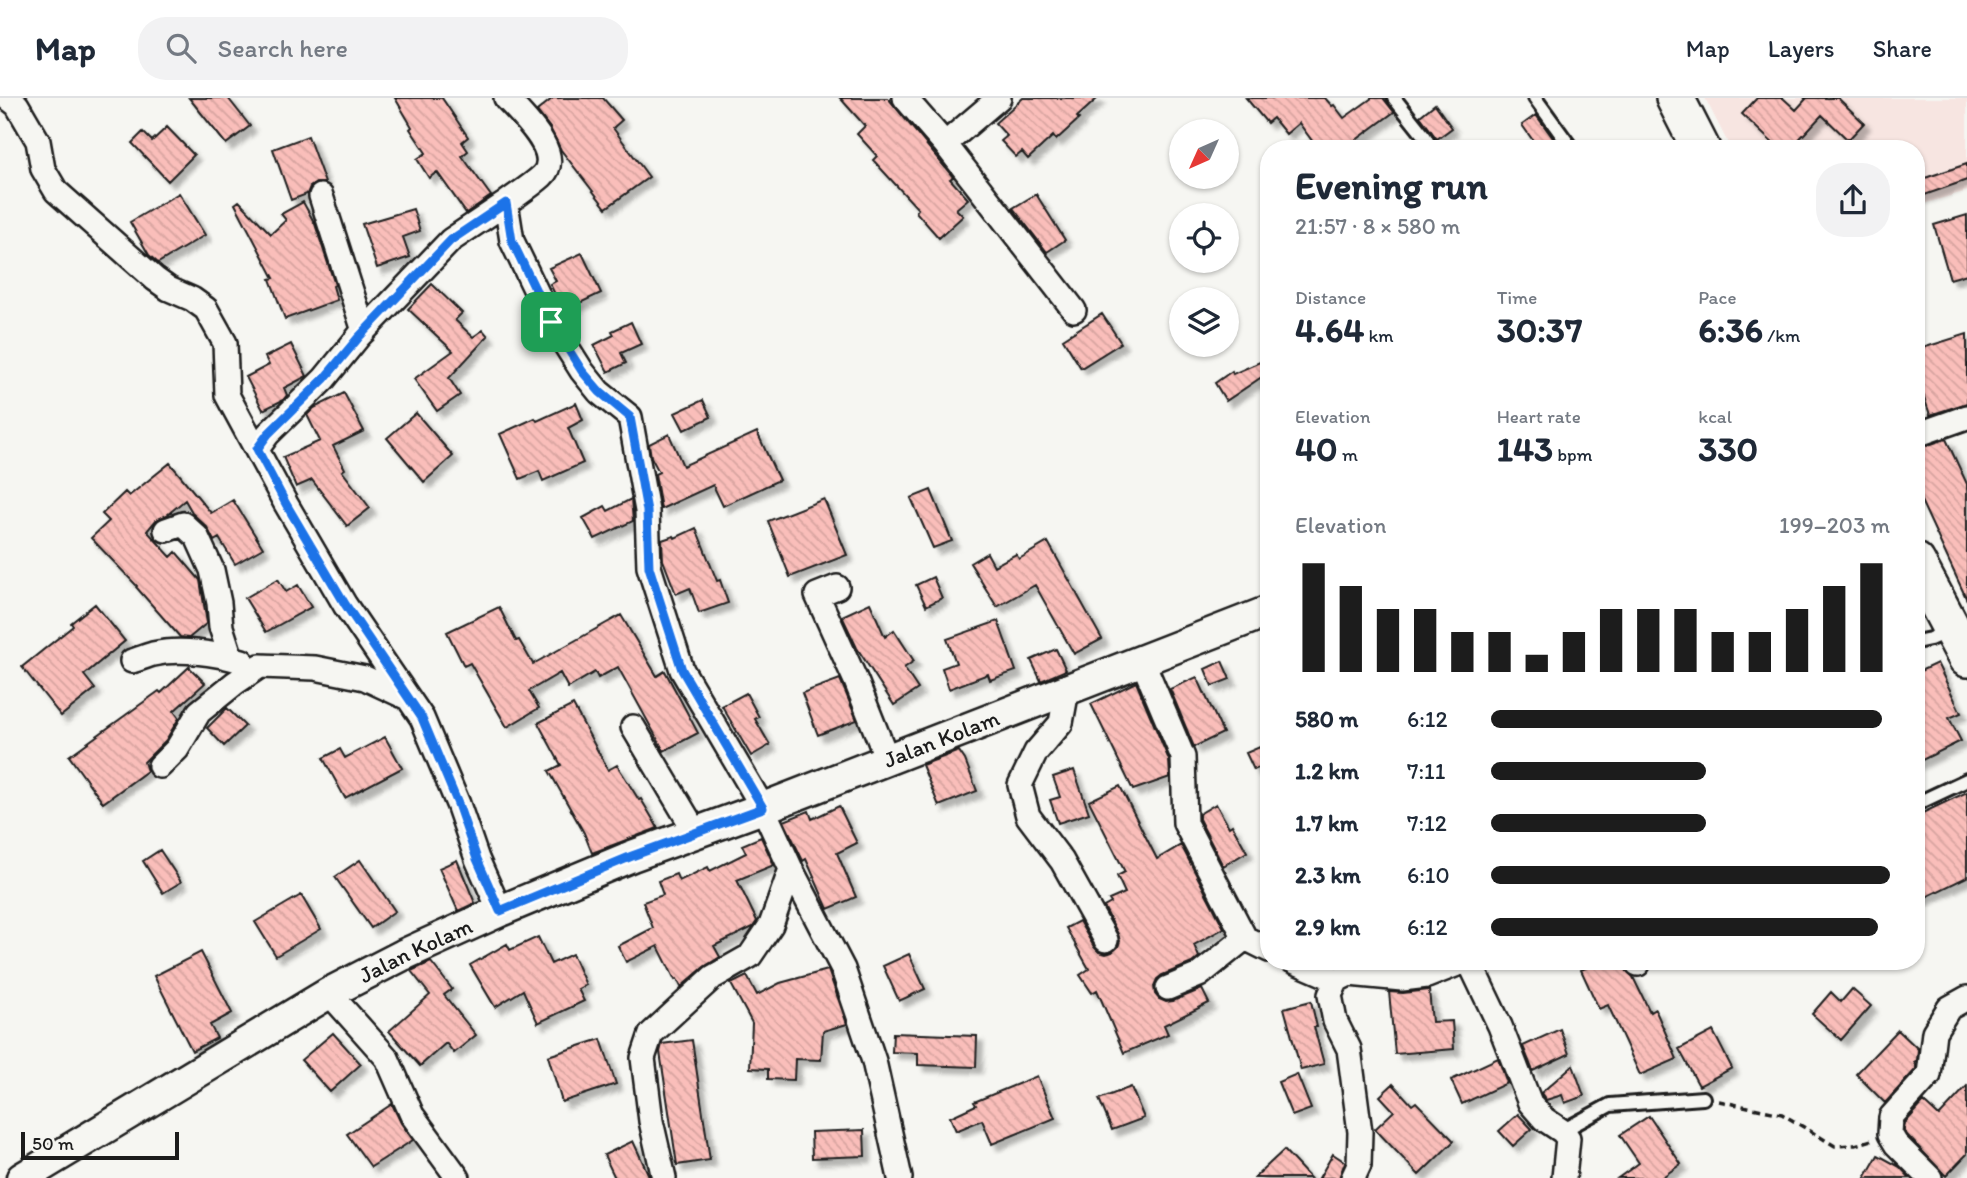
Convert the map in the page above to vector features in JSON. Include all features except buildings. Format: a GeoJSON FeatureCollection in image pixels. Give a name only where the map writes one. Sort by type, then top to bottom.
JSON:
{"type":"FeatureCollection","features":[{"type":"Feature","properties":{"kind":"main road"},"geometry":{"type":"LineString","coordinates":[[1675,98],[1693,140]]}},
{"type":"Feature","properties":{"kind":"main road"},"geometry":{"type":"LineString","coordinates":[[1925,579],[1959,644]]}},
{"type":"Feature","properties":{"kind":"street"},"geometry":{"type":"LineString","coordinates":[[8,98],[17,105],[37,141],[43,169],[56,191],[155,279],[206,309],[225,344],[226,395],[345,604],[422,718],[500,911]]}},
{"type":"Feature","properties":{"kind":"street"},"geometry":{"type":"LineString","coordinates":[[257,449],[268,434],[324,379],[364,331],[451,240],[544,174],[550,158],[545,144],[506,98]]}},
{"type":"Feature","properties":{"kind":"street"},"geometry":{"type":"LineString","coordinates":[[905,98],[945,144],[1074,310]]}},
{"type":"Feature","properties":{"kind":"street"},"geometry":{"type":"LineString","coordinates":[[945,144],[999,98]]}},
{"type":"Feature","properties":{"kind":"street"},"geometry":{"type":"LineString","coordinates":[[321,196],[364,331]]}},
{"type":"Feature","properties":{"kind":"street"},"geometry":{"type":"LineString","coordinates":[[506,203],[512,241],[551,322],[582,371],[600,392],[630,417],[647,511],[649,567],[682,670],[763,808],[843,969],[874,1061],[900,1178]]}},
{"type":"Feature","properties":{"kind":"street"},"geometry":{"type":"LineString","coordinates":[[1925,432],[1967,417]]}},
{"type":"Feature","properties":{"kind":"street"},"geometry":{"type":"LineString","coordinates":[[166,530],[183,524],[197,537],[212,570],[221,627],[231,658]]}},
{"type":"Feature","properties":{"kind":"street"},"geometry":{"type":"LineString","coordinates":[[837,587],[817,595],[856,681],[887,760]]}},
{"type":"Feature","properties":{"kind":"street","name":"Jalan Kolam"},"geometry":{"type":"LineString","coordinates":[[22,1178],[329,993],[403,955],[500,911],[695,831],[763,808],[1260,614]]}},
{"type":"Feature","properties":{"kind":"street"},"geometry":{"type":"LineString","coordinates":[[132,661],[155,653],[185,652],[231,658],[260,666],[315,668],[365,678],[411,700]]}},
{"type":"Feature","properties":{"kind":"street"},"geometry":{"type":"LineString","coordinates":[[1142,660],[1183,757],[1185,823],[1245,938],[1260,946]]}},
{"type":"Feature","properties":{"kind":"street"},"geometry":{"type":"LineString","coordinates":[[160,766],[177,749],[199,712],[260,666]]}},
{"type":"Feature","properties":{"kind":"street"},"geometry":{"type":"LineString","coordinates":[[1067,690],[1060,723],[1036,752],[1020,785],[1028,816],[1062,861],[1107,940]]}},
{"type":"Feature","properties":{"kind":"street"},"geometry":{"type":"LineString","coordinates":[[633,727],[695,831]]}},
{"type":"Feature","properties":{"kind":"street"},"geometry":{"type":"LineString","coordinates":[[664,1178],[651,1121],[643,1058],[651,1034],[713,977],[750,956],[771,925],[791,869]]}},
{"type":"Feature","properties":{"kind":"street"},"geometry":{"type":"LineString","coordinates":[[1168,988],[1199,975],[1245,938]]}},
{"type":"Feature","properties":{"kind":"street"},"geometry":{"type":"LineString","coordinates":[[1314,970],[1337,980]]}},
{"type":"Feature","properties":{"kind":"street"},"geometry":{"type":"LineString","coordinates":[[1353,1178],[1359,1165],[1360,1132],[1349,1049],[1335,1021],[1330,995],[1337,980],[1349,974],[1402,979],[1427,976],[1443,970]]}},
{"type":"Feature","properties":{"kind":"street"},"geometry":{"type":"LineString","coordinates":[[1472,970],[1500,1026],[1531,1103],[1568,1138],[1564,1178]]}},
{"type":"Feature","properties":{"kind":"street"},"geometry":{"type":"LineString","coordinates":[[329,993],[387,1058],[412,1115],[457,1178]]}},
{"type":"Feature","properties":{"kind":"street"},"geometry":{"type":"LineString","coordinates":[[1930,1178],[1896,1144],[1890,1134],[1891,1117],[1929,1075],[1934,1032],[1949,1008],[1967,998]]}},
{"type":"Feature","properties":{"kind":"lane"},"geometry":{"type":"LineString","coordinates":[[1394,98],[1426,140]]}},
{"type":"Feature","properties":{"kind":"lane"},"geometry":{"type":"LineString","coordinates":[[1535,98],[1565,140]]}},
{"type":"Feature","properties":{"kind":"lane"},"geometry":{"type":"LineString","coordinates":[[1925,640],[1959,644]]}},
{"type":"Feature","properties":{"kind":"lane"},"geometry":{"type":"LineString","coordinates":[[1925,800],[1967,780]]}},
{"type":"Feature","properties":{"kind":"lane"},"geometry":{"type":"LineString","coordinates":[[1562,1131],[1610,1105],[1703,1098]]}},
{"type":"Feature","properties":{"kind":"path"},"geometry":{"type":"LineString","coordinates":[[1703,1098],[1782,1114],[1835,1146],[1855,1145],[1890,1134]]}},
{"type":"Feature","properties":{"kind":"shaded area"},"geometry":{"type":"Polygon","coordinates":[[[1705,98],[1967,98],[1967,191],[1925,203],[1925,140],[1726,140],[1705,98]]]}},
{"type":"Feature","properties":{"kind":"route"},"geometry":{"type":"LineString","coordinates":[[506,203],[512,241],[551,322],[582,371],[600,392],[630,417],[647,511],[649,567],[682,670],[763,808],[695,831],[500,911],[422,718],[345,604],[257,449],[268,434],[324,379],[359,337],[451,240],[506,203]]}}]}
